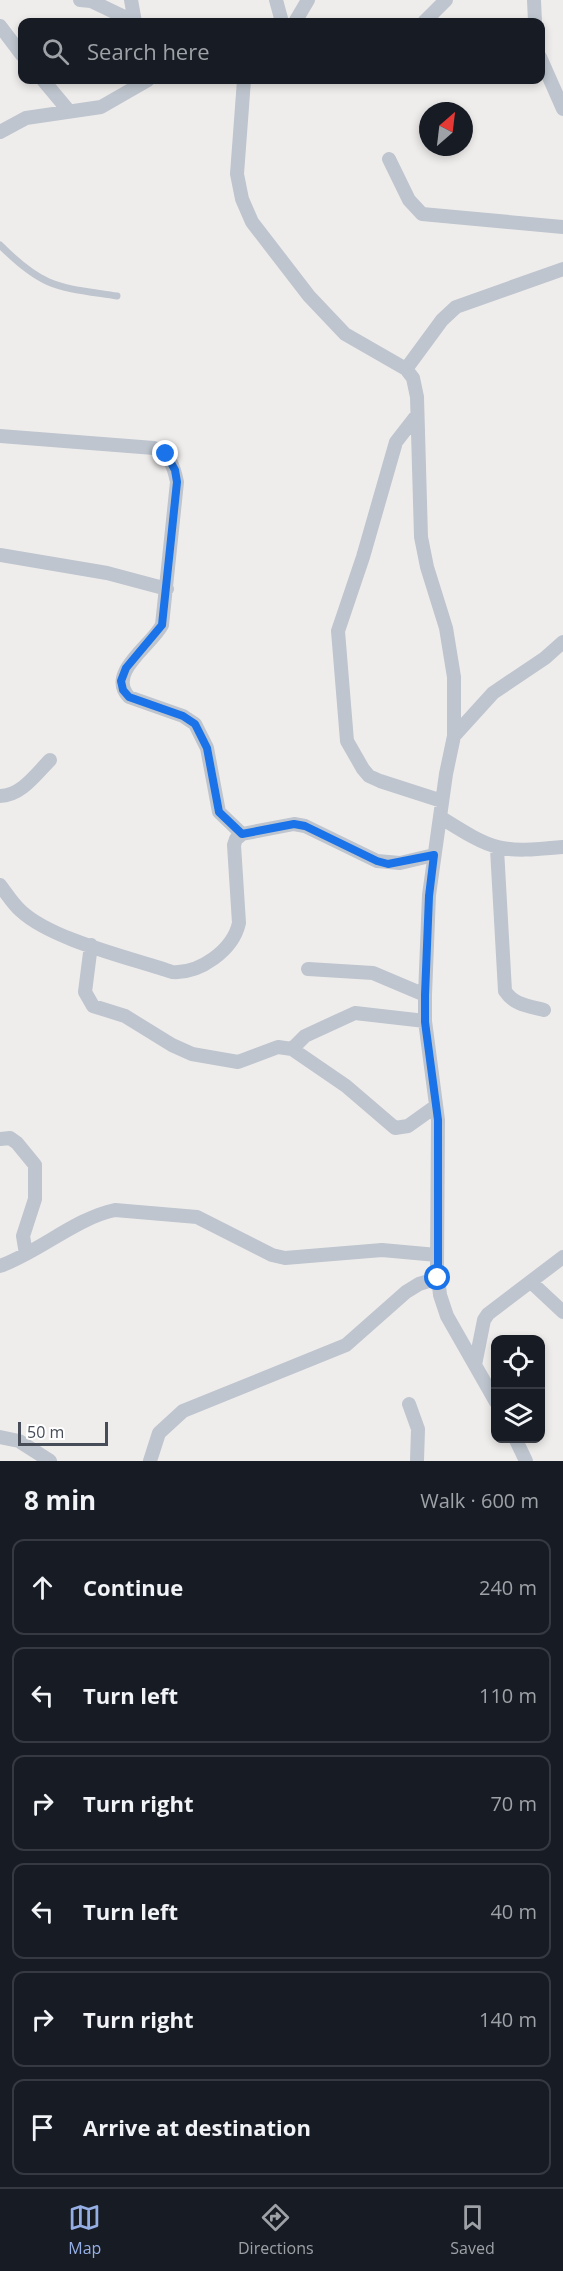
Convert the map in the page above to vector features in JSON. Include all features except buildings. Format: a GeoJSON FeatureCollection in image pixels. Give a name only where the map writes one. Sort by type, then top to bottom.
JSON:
{"type":"FeatureCollection","features":[{"type":"Feature","properties":{"kind":"street"},"geometry":{"type":"LineString","coordinates":[[80,0],[91,1],[127,18]]}},
{"type":"Feature","properties":{"kind":"street"},"geometry":{"type":"LineString","coordinates":[[131,0],[134,18]]}},
{"type":"Feature","properties":{"kind":"street"},"geometry":{"type":"LineString","coordinates":[[276,0],[281,18]]}},
{"type":"Feature","properties":{"kind":"street"},"geometry":{"type":"LineString","coordinates":[[297,18],[308,0]]}},
{"type":"Feature","properties":{"kind":"street"},"geometry":{"type":"LineString","coordinates":[[428,18],[446,0]]}},
{"type":"Feature","properties":{"kind":"street"},"geometry":{"type":"LineString","coordinates":[[534,0],[534,18]]}},
{"type":"Feature","properties":{"kind":"street"},"geometry":{"type":"LineString","coordinates":[[0,26],[18,50]]}},
{"type":"Feature","properties":{"kind":"street"},"geometry":{"type":"LineString","coordinates":[[545,68],[563,109]]}},
{"type":"Feature","properties":{"kind":"street"},"geometry":{"type":"LineString","coordinates":[[46,84],[68,110]]}},
{"type":"Feature","properties":{"kind":"street"},"geometry":{"type":"LineString","coordinates":[[0,132],[26,118],[68,110],[101,107],[141,84]]}},
{"type":"Feature","properties":{"kind":"street"},"geometry":{"type":"LineString","coordinates":[[244,84],[237,174],[242,200],[252,222],[309,296],[345,334],[406,369],[413,378],[417,415],[421,537],[427,567],[446,628],[452,659],[454,736],[442,801],[429,896],[425,995],[425,1022],[436,1106],[440,1171],[438,1278],[447,1316],[491,1395]]}},
{"type":"Feature","properties":{"kind":"street"},"geometry":{"type":"LineString","coordinates":[[389,159],[410,200],[422,214],[563,227]]}},
{"type":"Feature","properties":{"kind":"street"},"geometry":{"type":"LineString","coordinates":[[406,369],[442,320],[456,307],[563,269]]}},
{"type":"Feature","properties":{"kind":"street"},"geometry":{"type":"LineString","coordinates":[[417,415],[396,442],[363,558],[338,631],[347,741],[363,769],[369,776],[380,781],[442,801]]}},
{"type":"Feature","properties":{"kind":"street"},"geometry":{"type":"LineString","coordinates":[[0,436],[154,448],[166,454],[175,470],[177,482],[162,625],[126,668],[121,681],[123,690],[129,697],[183,716],[195,724],[207,748],[219,812],[242,834]]}},
{"type":"Feature","properties":{"kind":"street"},"geometry":{"type":"LineString","coordinates":[[0,555],[107,573],[167,589]]}},
{"type":"Feature","properties":{"kind":"street"},"geometry":{"type":"LineString","coordinates":[[454,736],[493,693],[545,658],[563,642]]}},
{"type":"Feature","properties":{"kind":"street"},"geometry":{"type":"LineString","coordinates":[[0,796],[10,796],[17,792],[50,760]]}},
{"type":"Feature","properties":{"kind":"street"},"geometry":{"type":"LineString","coordinates":[[440,817],[475,839],[497,849],[520,851],[563,847]]}},
{"type":"Feature","properties":{"kind":"street"},"geometry":{"type":"LineString","coordinates":[[3,895],[33,920],[91,945],[172,972],[184,973],[230,945],[239,924],[234,845],[236,839],[242,834],[294,824],[305,826],[377,861],[388,864],[434,855]]}},
{"type":"Feature","properties":{"kind":"street"},"geometry":{"type":"LineString","coordinates":[[497,849],[505,991],[510,999],[519,1004],[544,1010]]}},
{"type":"Feature","properties":{"kind":"street"},"geometry":{"type":"LineString","coordinates":[[91,945],[85,992],[93,1006],[125,1016],[172,1045],[192,1054],[238,1062],[278,1047],[292,1049],[346,1086],[395,1128],[408,1126],[436,1106]]}},
{"type":"Feature","properties":{"kind":"street"},"geometry":{"type":"LineString","coordinates":[[308,969],[373,973],[425,995]]}},
{"type":"Feature","properties":{"kind":"street"},"geometry":{"type":"LineString","coordinates":[[292,1049],[305,1036],[355,1013],[425,1022]]}},
{"type":"Feature","properties":{"kind":"street"},"geometry":{"type":"LineString","coordinates":[[0,1139],[10,1138],[17,1143],[35,1165],[35,1199],[23,1236],[26,1254]]}},
{"type":"Feature","properties":{"kind":"street"},"geometry":{"type":"LineString","coordinates":[[0,1266],[102,1213],[115,1210],[197,1217],[272,1255],[285,1258],[382,1250],[437,1255]]}},
{"type":"Feature","properties":{"kind":"street"},"geometry":{"type":"LineString","coordinates":[[475,1365],[484,1320],[488,1314],[563,1257]]}},
{"type":"Feature","properties":{"kind":"street"},"geometry":{"type":"LineString","coordinates":[[150,1461],[159,1433],[194,1404],[346,1345],[406,1292],[419,1284],[438,1278]]}},
{"type":"Feature","properties":{"kind":"street"},"geometry":{"type":"LineString","coordinates":[[531,1283],[563,1312]]}},
{"type":"Feature","properties":{"kind":"street"},"geometry":{"type":"LineString","coordinates":[[409,1404],[418,1429],[417,1461]]}},
{"type":"Feature","properties":{"kind":"street"},"geometry":{"type":"LineString","coordinates":[[0,1437],[19,1441],[50,1461]]}},
{"type":"Feature","properties":{"kind":"street"},"geometry":{"type":"LineString","coordinates":[[517,1443],[526,1461]]}},
{"type":"Feature","properties":{"kind":"lane"},"geometry":{"type":"LineString","coordinates":[[0,245],[21,267],[50,285],[117,296]]}},
{"type":"Feature","properties":{"kind":"route"},"geometry":{"type":"LineString","coordinates":[[166,454],[175,470],[177,482],[162,625],[157,634],[126,668],[121,681],[123,690],[129,697],[183,716],[195,724],[207,748],[219,812],[242,834],[294,824],[305,826],[377,861],[388,864],[434,855],[429,896],[425,1022],[438,1120],[440,1191],[437,1234],[438,1278]]}}]}
